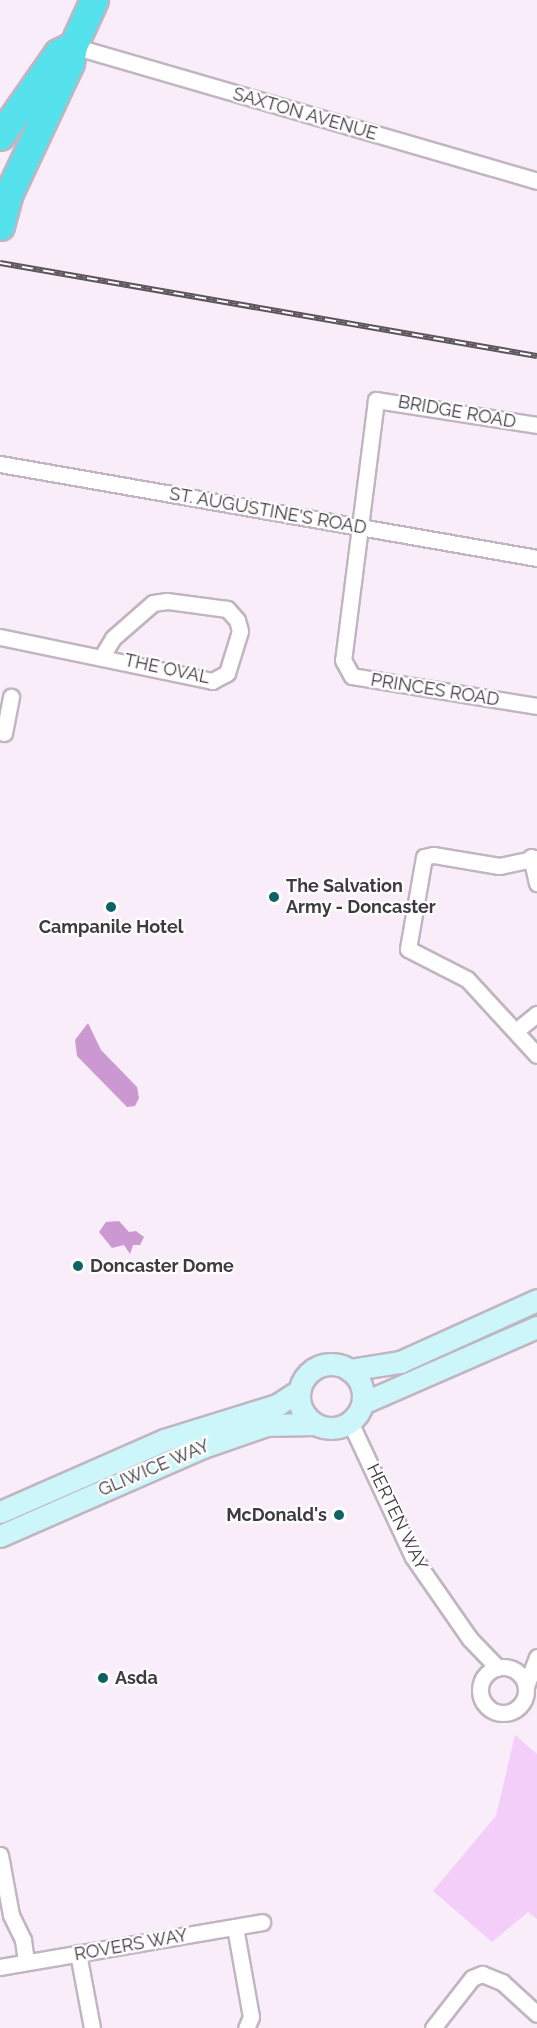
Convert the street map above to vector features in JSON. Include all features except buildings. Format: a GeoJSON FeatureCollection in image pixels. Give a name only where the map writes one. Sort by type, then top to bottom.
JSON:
{"type":"FeatureCollection","features":[{"type":"Feature","properties":{"kind":"highway"},"geometry":{"type":"LineString","coordinates":[[0,226],[5,187],[70,63],[73,46],[94,0]]}},
{"type":"Feature","properties":{"kind":"highway"},"geometry":{"type":"LineString","coordinates":[[0,136],[58,53],[73,46]]}},
{"type":"Feature","properties":{"kind":"street","name":"SAXTON AVENUE"},"geometry":{"type":"LineString","coordinates":[[73,46],[537,182]]}},
{"type":"Feature","properties":{"kind":"street","name":"BRIDGE ROAD"},"geometry":{"type":"LineString","coordinates":[[358,527],[376,400],[537,425]]}},
{"type":"Feature","properties":{"kind":"street","name":"ST. AUGUSTINE'S ROAD"},"geometry":{"type":"LineString","coordinates":[[0,464],[537,558]]}},
{"type":"Feature","properties":{"kind":"street","name":"PRINCES ROAD"},"geometry":{"type":"LineString","coordinates":[[358,527],[343,660],[352,676],[537,706]]}},
{"type":"Feature","properties":{"kind":"street","name":"THE OVAL"},"geometry":{"type":"LineString","coordinates":[[0,637],[102,656],[212,681],[227,673],[240,631],[237,620],[226,609],[167,601],[153,603],[113,639],[102,656]]}},
{"type":"Feature","properties":{"kind":"street"},"geometry":{"type":"LineString","coordinates":[[3,722],[10,697]]}},
{"type":"Feature","properties":{"kind":"street"},"geometry":{"type":"LineString","coordinates":[[537,883],[534,858],[499,866],[433,855],[424,857],[408,949],[467,979],[517,1030],[537,1055]]}},
{"type":"Feature","properties":{"kind":"street"},"geometry":{"type":"LineString","coordinates":[[517,1030],[537,1014]]}},
{"type":"Feature","properties":{"kind":"street"},"geometry":{"type":"LineString","coordinates":[[349,1370],[363,1391],[363,1402],[350,1422],[337,1428],[314,1424],[303,1412],[300,1390],[303,1380],[320,1366],[332,1364],[349,1370],[400,1362],[537,1300]]}},
{"type":"Feature","properties":{"kind":"street"},"geometry":{"type":"LineString","coordinates":[[363,1402],[537,1327]]}},
{"type":"Feature","properties":{"kind":"street","name":"GLIWICE WAY"},"geometry":{"type":"LineString","coordinates":[[3,1508],[164,1440],[276,1405],[300,1390]]}},
{"type":"Feature","properties":{"kind":"street","name":"HERTEN WAY"},"geometry":{"type":"LineString","coordinates":[[350,1422],[413,1557],[470,1639],[502,1667]]}},
{"type":"Feature","properties":{"kind":"street","name":"GLIWICE WAY"},"geometry":{"type":"LineString","coordinates":[[0,1536],[180,1456],[266,1425],[314,1424]]}},
{"type":"Feature","properties":{"kind":"street"},"geometry":{"type":"LineString","coordinates":[[3,1508],[33,1520]]}},
{"type":"Feature","properties":{"kind":"street","name":"HERTEN WAY"},"geometry":{"type":"LineString","coordinates":[[470,1639],[482,1682]]}},
{"type":"Feature","properties":{"kind":"street"},"geometry":{"type":"LineString","coordinates":[[535,1659],[519,1707],[501,1714],[483,1702],[482,1682],[502,1667],[535,1659]]}},
{"type":"Feature","properties":{"kind":"street"},"geometry":{"type":"LineString","coordinates":[[502,1667],[520,1675],[526,1686]]}},
{"type":"Feature","properties":{"kind":"street"},"geometry":{"type":"LineString","coordinates":[[0,1855],[11,1915],[23,1940],[26,1962]]}},
{"type":"Feature","properties":{"kind":"street","name":"ROVERS WAY"},"geometry":{"type":"LineString","coordinates":[[0,1967],[262,1922]]}},
{"type":"Feature","properties":{"kind":"street"},"geometry":{"type":"LineString","coordinates":[[235,1927],[251,2017],[246,2028]]}},
{"type":"Feature","properties":{"kind":"street"},"geometry":{"type":"LineString","coordinates":[[78,1953],[92,2028]]}},
{"type":"Feature","properties":{"kind":"street"},"geometry":{"type":"LineString","coordinates":[[433,2028],[472,1978],[482,1974],[502,1982],[537,2014]]}},
{"type":"Feature","properties":{"kind":"shaded area"},"geometry":{"type":"Polygon","coordinates":[[[88,1023],[101,1050],[137,1087],[139,1098],[135,1106],[127,1107],[77,1056],[75,1040],[88,1023]]]}},
{"type":"Feature","properties":{"kind":"shaded area"},"geometry":{"type":"Polygon","coordinates":[[[119,1221],[129,1232],[136,1231],[144,1237],[140,1245],[133,1245],[130,1254],[124,1245],[112,1248],[99,1232],[106,1222],[119,1221]]]}},
{"type":"Feature","properties":{"kind":"shaded area"},"geometry":{"type":"Polygon","coordinates":[[[515,1735],[537,1754],[537,1919],[528,1912],[492,1942],[433,1891],[496,1816],[515,1735]]]}},
{"type":"Feature","properties":{"kind":"railway"},"geometry":{"type":"LineString","coordinates":[[0,263],[537,356]]}},
{"type":"Feature","properties":{"kind":"place","name":"The Salvation Army - Doncaster"},"geometry":{"type":"Point","coordinates":[274,897]}},
{"type":"Feature","properties":{"kind":"place","name":"Campanile Hotel"},"geometry":{"type":"Point","coordinates":[111,907]}},
{"type":"Feature","properties":{"kind":"place","name":"Doncaster Dome"},"geometry":{"type":"Point","coordinates":[78,1266]}},
{"type":"Feature","properties":{"kind":"place","name":"McDonald's"},"geometry":{"type":"Point","coordinates":[339,1515]}},
{"type":"Feature","properties":{"kind":"place","name":"Asda"},"geometry":{"type":"Point","coordinates":[103,1678]}}]}
